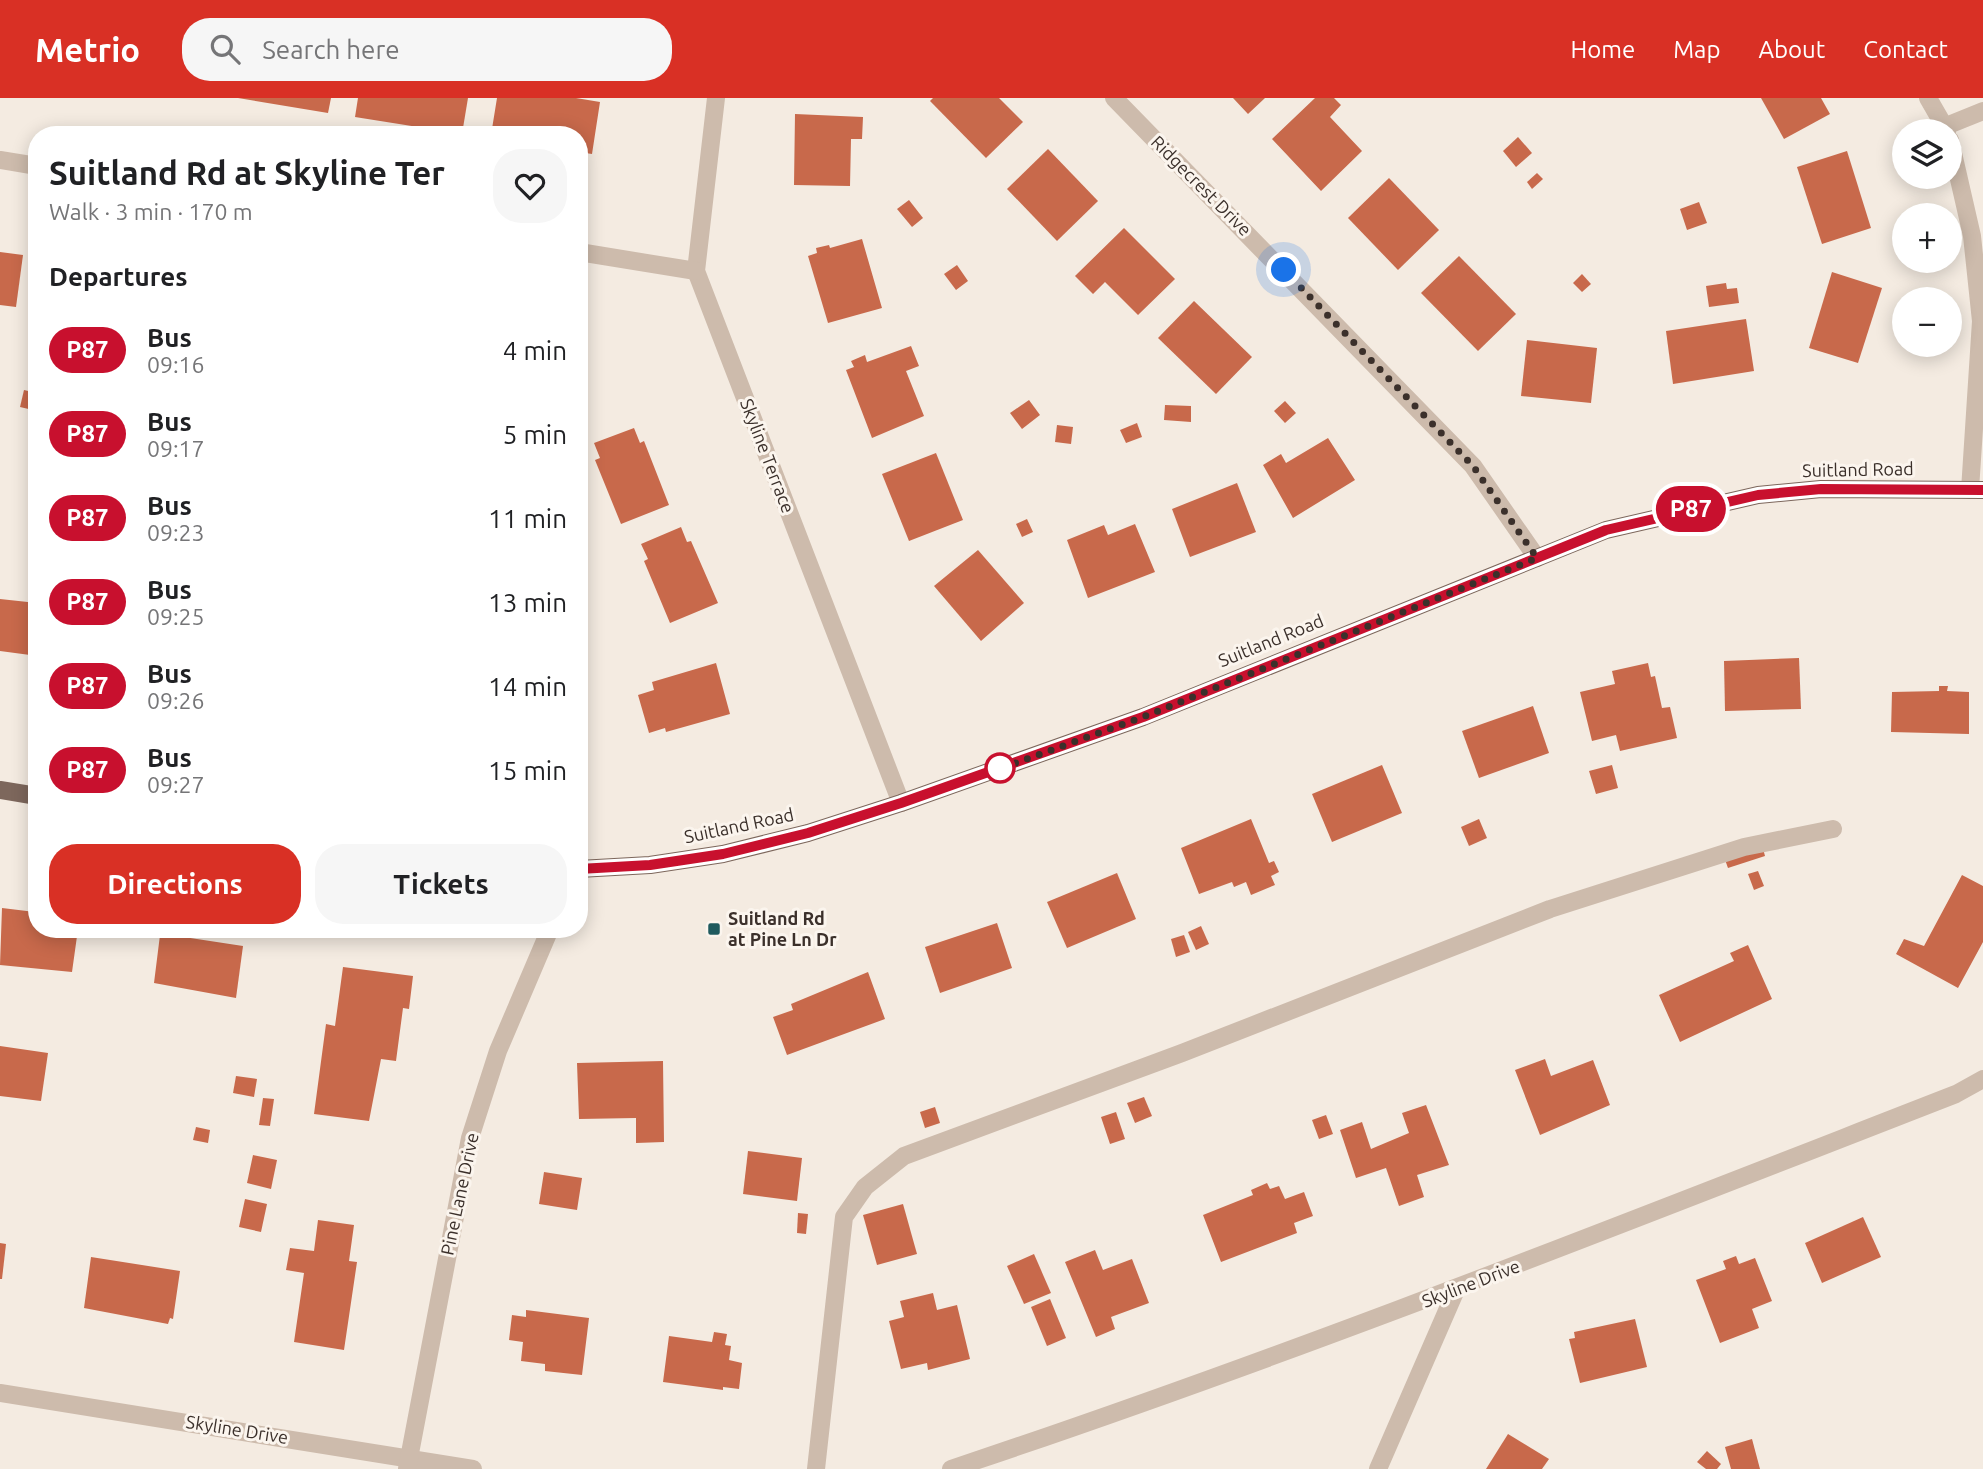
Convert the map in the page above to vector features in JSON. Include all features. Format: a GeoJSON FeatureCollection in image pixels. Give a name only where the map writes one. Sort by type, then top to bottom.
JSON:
{"type":"FeatureCollection","features":[{"type":"Feature","properties":{"kind":"main road","name":"Suitland Road"},"geometry":{"type":"LineString","coordinates":[[588,868],[650,865],[723,854],[808,833],[901,803],[1143,717],[1606,530],[1758,495],[1821,489],[1976,490]]}},
{"type":"Feature","properties":{"kind":"main road"},"geometry":{"type":"LineString","coordinates":[[0,790],[28,795]]}},
{"type":"Feature","properties":{"kind":"street","name":"Skyline Terrace"},"geometry":{"type":"LineString","coordinates":[[716,98],[696,271],[901,803]]}},
{"type":"Feature","properties":{"kind":"street","name":"Ridgecrest Drive"},"geometry":{"type":"LineString","coordinates":[[1114,98],[1473,466],[1537,558]]}},
{"type":"Feature","properties":{"kind":"street"},"geometry":{"type":"LineString","coordinates":[[1928,98],[1940,119]]}},
{"type":"Feature","properties":{"kind":"street"},"geometry":{"type":"LineString","coordinates":[[1962,124],[1983,111]]}},
{"type":"Feature","properties":{"kind":"street"},"geometry":{"type":"LineString","coordinates":[[0,160],[28,165]]}},
{"type":"Feature","properties":{"kind":"street"},"geometry":{"type":"LineString","coordinates":[[1961,189],[1972,236],[1981,321],[1976,490]]}},
{"type":"Feature","properties":{"kind":"street"},"geometry":{"type":"LineString","coordinates":[[588,253],[696,271]]}},
{"type":"Feature","properties":{"kind":"street"},"geometry":{"type":"LineString","coordinates":[[817,1469],[844,1217],[865,1187],[904,1156],[1182,1053],[1550,909],[1744,846],[1833,829]]}},
{"type":"Feature","properties":{"kind":"street","name":"Pine Lane Drive"},"geometry":{"type":"LineString","coordinates":[[408,1463],[470,1138],[498,1051],[546,938]]}},
{"type":"Feature","properties":{"kind":"street","name":"Skyline Drive"},"geometry":{"type":"LineString","coordinates":[[951,1469],[1145,1404],[1456,1290],[1731,1184],[1955,1094],[1983,1079]]}},
{"type":"Feature","properties":{"kind":"street"},"geometry":{"type":"LineString","coordinates":[[1378,1469],[1456,1290]]}},
{"type":"Feature","properties":{"kind":"street","name":"Skyline Drive"},"geometry":{"type":"LineString","coordinates":[[0,1392],[408,1463],[473,1469]]}},
{"type":"Feature","properties":{"kind":"building"},"geometry":{"type":"Polygon","coordinates":[[[238,98],[331,98],[328,113],[238,98]]]}},
{"type":"Feature","properties":{"kind":"building"},"geometry":{"type":"Polygon","coordinates":[[[358,98],[468,98],[463,126],[412,126],[355,117],[358,98]]]}},
{"type":"Feature","properties":{"kind":"building"},"geometry":{"type":"Polygon","coordinates":[[[497,98],[576,98],[600,102],[592,154],[588,153],[588,126],[492,126],[497,98]]]}},
{"type":"Feature","properties":{"kind":"building"},"geometry":{"type":"Polygon","coordinates":[[[933,98],[999,98],[1023,122],[986,158],[930,101],[933,98]]]}},
{"type":"Feature","properties":{"kind":"building"},"geometry":{"type":"Polygon","coordinates":[[[1233,98],[1265,98],[1248,114],[1233,98]]]}},
{"type":"Feature","properties":{"kind":"building"},"geometry":{"type":"Polygon","coordinates":[[[1315,98],[1334,98],[1341,105],[1330,117],[1362,151],[1321,191],[1272,139],[1315,98]]]}},
{"type":"Feature","properties":{"kind":"building"},"geometry":{"type":"Polygon","coordinates":[[[1761,98],[1821,98],[1830,114],[1784,139],[1761,98]]]}},
{"type":"Feature","properties":{"kind":"building"},"geometry":{"type":"Polygon","coordinates":[[[795,114],[863,117],[862,139],[851,139],[850,186],[794,185],[795,114]]]}},
{"type":"Feature","properties":{"kind":"building"},"geometry":{"type":"Polygon","coordinates":[[[1518,137],[1532,153],[1516,167],[1503,151],[1518,137]]]}},
{"type":"Feature","properties":{"kind":"building"},"geometry":{"type":"Polygon","coordinates":[[[1048,149],[1098,201],[1057,241],[1007,189],[1048,149]]]}},
{"type":"Feature","properties":{"kind":"building"},"geometry":{"type":"Polygon","coordinates":[[[1847,151],[1871,228],[1822,244],[1797,167],[1847,151]]]}},
{"type":"Feature","properties":{"kind":"building"},"geometry":{"type":"Polygon","coordinates":[[[1537,173],[1543,179],[1532,189],[1527,182],[1537,173]]]}},
{"type":"Feature","properties":{"kind":"building"},"geometry":{"type":"Polygon","coordinates":[[[1389,178],[1439,230],[1398,270],[1348,218],[1389,178]]]}},
{"type":"Feature","properties":{"kind":"building"},"geometry":{"type":"Polygon","coordinates":[[[909,200],[923,218],[912,227],[897,209],[909,200]]]}},
{"type":"Feature","properties":{"kind":"building"},"geometry":{"type":"Polygon","coordinates":[[[1699,202],[1707,223],[1687,230],[1680,209],[1699,202]]]}},
{"type":"Feature","properties":{"kind":"building"},"geometry":{"type":"Polygon","coordinates":[[[1124,228],[1175,279],[1138,315],[1105,282],[1093,294],[1075,276],[1124,228]]]}},
{"type":"Feature","properties":{"kind":"building"},"geometry":{"type":"Polygon","coordinates":[[[862,239],[882,308],[828,323],[808,256],[817,253],[816,248],[829,245],[830,248],[862,239]]]}},
{"type":"Feature","properties":{"kind":"building"},"geometry":{"type":"Polygon","coordinates":[[[0,252],[23,255],[16,307],[0,305],[0,252]]]}},
{"type":"Feature","properties":{"kind":"building"},"geometry":{"type":"Polygon","coordinates":[[[1459,256],[1516,314],[1478,351],[1421,293],[1459,256]]]}},
{"type":"Feature","properties":{"kind":"building"},"geometry":{"type":"Polygon","coordinates":[[[957,265],[968,281],[956,290],[944,274],[957,265]]]}},
{"type":"Feature","properties":{"kind":"building"},"geometry":{"type":"Polygon","coordinates":[[[1832,272],[1882,288],[1858,363],[1809,348],[1832,272]]]}},
{"type":"Feature","properties":{"kind":"building"},"geometry":{"type":"Polygon","coordinates":[[[1582,274],[1591,284],[1582,292],[1573,283],[1582,274]]]}},
{"type":"Feature","properties":{"kind":"building"},"geometry":{"type":"Polygon","coordinates":[[[1726,283],[1727,289],[1737,288],[1739,303],[1709,307],[1706,286],[1726,283]]]}},
{"type":"Feature","properties":{"kind":"building"},"geometry":{"type":"Polygon","coordinates":[[[1194,301],[1252,357],[1216,394],[1158,338],[1194,301]]]}},
{"type":"Feature","properties":{"kind":"building"},"geometry":{"type":"Polygon","coordinates":[[[1746,319],[1754,371],[1673,384],[1666,331],[1746,319]]]}},
{"type":"Feature","properties":{"kind":"building"},"geometry":{"type":"Polygon","coordinates":[[[1527,340],[1597,348],[1591,403],[1521,396],[1527,340]]]}},
{"type":"Feature","properties":{"kind":"building"},"geometry":{"type":"Polygon","coordinates":[[[911,346],[919,366],[906,371],[924,416],[872,438],[846,370],[854,367],[851,361],[865,355],[867,362],[911,346]]]}},
{"type":"Feature","properties":{"kind":"building"},"geometry":{"type":"Polygon","coordinates":[[[24,390],[28,391],[28,409],[20,407],[24,390]]]}},
{"type":"Feature","properties":{"kind":"building"},"geometry":{"type":"Polygon","coordinates":[[[1029,400],[1040,415],[1022,429],[1010,413],[1029,400]]]}},
{"type":"Feature","properties":{"kind":"building"},"geometry":{"type":"Polygon","coordinates":[[[1285,401],[1296,413],[1285,423],[1274,411],[1285,401]]]}},
{"type":"Feature","properties":{"kind":"building"},"geometry":{"type":"Polygon","coordinates":[[[1165,405],[1191,406],[1191,422],[1164,420],[1165,405]]]}},
{"type":"Feature","properties":{"kind":"building"},"geometry":{"type":"Polygon","coordinates":[[[1137,423],[1142,437],[1126,443],[1120,430],[1137,423]]]}},
{"type":"Feature","properties":{"kind":"building"},"geometry":{"type":"Polygon","coordinates":[[[1057,425],[1073,427],[1071,444],[1055,442],[1057,425]]]}},
{"type":"Feature","properties":{"kind":"building"},"geometry":{"type":"Polygon","coordinates":[[[634,428],[640,443],[644,441],[669,505],[621,524],[595,460],[600,458],[594,443],[634,428]]]}},
{"type":"Feature","properties":{"kind":"building"},"geometry":{"type":"Polygon","coordinates":[[[1328,438],[1355,480],[1293,518],[1263,465],[1281,454],[1286,463],[1328,438]]]}},
{"type":"Feature","properties":{"kind":"building"},"geometry":{"type":"Polygon","coordinates":[[[936,453],[963,520],[909,541],[882,474],[936,453]]]}},
{"type":"Feature","properties":{"kind":"building"},"geometry":{"type":"Polygon","coordinates":[[[1237,483],[1256,532],[1190,557],[1172,509],[1237,483]]]}},
{"type":"Feature","properties":{"kind":"building"},"geometry":{"type":"Polygon","coordinates":[[[1027,519],[1033,532],[1022,537],[1016,524],[1027,519]]]}},
{"type":"Feature","properties":{"kind":"building"},"geometry":{"type":"Polygon","coordinates":[[[1135,524],[1155,572],[1088,598],[1067,540],[1104,525],[1108,535],[1135,524]]]}},
{"type":"Feature","properties":{"kind":"building"},"geometry":{"type":"Polygon","coordinates":[[[681,527],[687,542],[691,541],[718,603],[670,623],[644,561],[648,559],[641,544],[681,527]]]}},
{"type":"Feature","properties":{"kind":"building"},"geometry":{"type":"Polygon","coordinates":[[[978,550],[1024,603],[981,641],[934,586],[978,550]]]}},
{"type":"Feature","properties":{"kind":"building"},"geometry":{"type":"Polygon","coordinates":[[[0,599],[28,602],[28,655],[0,651],[0,599]]]}},
{"type":"Feature","properties":{"kind":"building"},"geometry":{"type":"Polygon","coordinates":[[[1799,658],[1801,709],[1725,711],[1724,661],[1799,658]]]}},
{"type":"Feature","properties":{"kind":"building"},"geometry":{"type":"Polygon","coordinates":[[[716,663],[730,714],[666,732],[665,728],[649,733],[638,695],[654,690],[652,682],[716,663]]]}},
{"type":"Feature","properties":{"kind":"building"},"geometry":{"type":"Polygon","coordinates":[[[1648,663],[1651,677],[1655,676],[1662,708],[1670,707],[1677,738],[1620,751],[1616,735],[1592,741],[1580,692],[1615,684],[1612,671],[1648,663]]]}},
{"type":"Feature","properties":{"kind":"building"},"geometry":{"type":"Polygon","coordinates":[[[1939,686],[1948,686],[1947,691],[1969,692],[1969,734],[1891,732],[1892,692],[1939,691],[1939,686]]]}},
{"type":"Feature","properties":{"kind":"building"},"geometry":{"type":"Polygon","coordinates":[[[1533,706],[1549,753],[1479,778],[1462,731],[1533,706]]]}},
{"type":"Feature","properties":{"kind":"building"},"geometry":{"type":"Polygon","coordinates":[[[1382,765],[1402,813],[1332,842],[1312,794],[1382,765]]]}},
{"type":"Feature","properties":{"kind":"building"},"geometry":{"type":"Polygon","coordinates":[[[1612,765],[1618,788],[1596,794],[1589,771],[1612,765]]]}},
{"type":"Feature","properties":{"kind":"building"},"geometry":{"type":"Polygon","coordinates":[[[1251,819],[1269,863],[1274,861],[1279,872],[1271,876],[1275,885],[1251,895],[1246,882],[1234,887],[1232,882],[1199,894],[1181,848],[1251,819]]]}},
{"type":"Feature","properties":{"kind":"building"},"geometry":{"type":"Polygon","coordinates":[[[1479,819],[1487,838],[1469,846],[1461,827],[1479,819]]]}},
{"type":"Feature","properties":{"kind":"building"},"geometry":{"type":"Polygon","coordinates":[[[1762,845],[1765,856],[1728,868],[1724,857],[1762,845]]]}},
{"type":"Feature","properties":{"kind":"building"},"geometry":{"type":"Polygon","coordinates":[[[1758,871],[1764,886],[1754,890],[1748,874],[1758,871]]]}},
{"type":"Feature","properties":{"kind":"building"},"geometry":{"type":"Polygon","coordinates":[[[1117,873],[1136,919],[1067,948],[1047,902],[1117,873]]]}},
{"type":"Feature","properties":{"kind":"building"},"geometry":{"type":"Polygon","coordinates":[[[1962,875],[1983,886],[1983,942],[1958,988],[1896,954],[1904,939],[1924,946],[1962,875]]]}},
{"type":"Feature","properties":{"kind":"building"},"geometry":{"type":"Polygon","coordinates":[[[2,908],[28,911],[28,938],[77,938],[72,972],[0,965],[2,908]]]}},
{"type":"Feature","properties":{"kind":"building"},"geometry":{"type":"Polygon","coordinates":[[[997,923],[1012,968],[940,993],[925,947],[997,923]]]}},
{"type":"Feature","properties":{"kind":"building"},"geometry":{"type":"Polygon","coordinates":[[[1201,926],[1209,944],[1196,950],[1188,932],[1201,926]]]}},
{"type":"Feature","properties":{"kind":"building"},"geometry":{"type":"Polygon","coordinates":[[[1184,935],[1190,952],[1176,957],[1171,939],[1184,935]]]}},
{"type":"Feature","properties":{"kind":"building"},"geometry":{"type":"Polygon","coordinates":[[[160,938],[190,938],[243,946],[236,998],[154,983],[160,938]]]}},
{"type":"Feature","properties":{"kind":"building"},"geometry":{"type":"Polygon","coordinates":[[[1748,945],[1772,999],[1680,1042],[1659,995],[1734,961],[1730,953],[1748,945]]]}},
{"type":"Feature","properties":{"kind":"building"},"geometry":{"type":"Polygon","coordinates":[[[343,967],[413,976],[409,1009],[403,1008],[396,1061],[381,1059],[369,1121],[314,1114],[326,1024],[335,1026],[343,967]]]}},
{"type":"Feature","properties":{"kind":"building"},"geometry":{"type":"Polygon","coordinates":[[[868,972],[885,1019],[787,1055],[773,1017],[793,1010],[791,1004],[868,972]]]}},
{"type":"Feature","properties":{"kind":"building"},"geometry":{"type":"Polygon","coordinates":[[[0,1046],[48,1053],[41,1101],[0,1096],[0,1046]]]}},
{"type":"Feature","properties":{"kind":"building"},"geometry":{"type":"Polygon","coordinates":[[[1545,1059],[1551,1076],[1593,1060],[1610,1105],[1540,1135],[1515,1070],[1545,1059]]]}},
{"type":"Feature","properties":{"kind":"building"},"geometry":{"type":"Polygon","coordinates":[[[663,1061],[664,1142],[636,1143],[636,1118],[579,1119],[577,1063],[663,1061]]]}},
{"type":"Feature","properties":{"kind":"building"},"geometry":{"type":"Polygon","coordinates":[[[236,1076],[257,1079],[254,1097],[233,1093],[236,1076]]]}},
{"type":"Feature","properties":{"kind":"building"},"geometry":{"type":"Polygon","coordinates":[[[1144,1097],[1152,1116],[1135,1123],[1127,1103],[1144,1097]]]}},
{"type":"Feature","properties":{"kind":"building"},"geometry":{"type":"Polygon","coordinates":[[[263,1098],[274,1099],[270,1126],[259,1125],[263,1098]]]}},
{"type":"Feature","properties":{"kind":"building"},"geometry":{"type":"Polygon","coordinates":[[[1426,1105],[1449,1165],[1417,1175],[1424,1197],[1399,1206],[1386,1168],[1356,1178],[1340,1130],[1362,1122],[1371,1149],[1409,1133],[1402,1113],[1426,1105]]]}},
{"type":"Feature","properties":{"kind":"building"},"geometry":{"type":"Polygon","coordinates":[[[935,1107],[940,1123],[925,1128],[920,1112],[935,1107]]]}},
{"type":"Feature","properties":{"kind":"building"},"geometry":{"type":"Polygon","coordinates":[[[1116,1112],[1125,1139],[1110,1144],[1101,1117],[1116,1112]]]}},
{"type":"Feature","properties":{"kind":"building"},"geometry":{"type":"Polygon","coordinates":[[[1326,1115],[1333,1134],[1319,1139],[1312,1120],[1326,1115]]]}},
{"type":"Feature","properties":{"kind":"building"},"geometry":{"type":"Polygon","coordinates":[[[196,1127],[210,1130],[208,1143],[193,1140],[196,1127]]]}},
{"type":"Feature","properties":{"kind":"building"},"geometry":{"type":"Polygon","coordinates":[[[748,1151],[802,1158],[797,1201],[743,1194],[748,1151]]]}},
{"type":"Feature","properties":{"kind":"building"},"geometry":{"type":"Polygon","coordinates":[[[253,1155],[277,1160],[271,1189],[247,1183],[253,1155]]]}},
{"type":"Feature","properties":{"kind":"building"},"geometry":{"type":"Polygon","coordinates":[[[544,1172],[582,1178],[577,1210],[539,1204],[544,1172]]]}},
{"type":"Feature","properties":{"kind":"building"},"geometry":{"type":"Polygon","coordinates":[[[1267,1183],[1270,1189],[1279,1186],[1285,1199],[1304,1192],[1313,1216],[1294,1223],[1297,1233],[1221,1262],[1203,1215],[1253,1195],[1251,1190],[1267,1183]]]}},
{"type":"Feature","properties":{"kind":"building"},"geometry":{"type":"Polygon","coordinates":[[[245,1199],[267,1204],[261,1232],[239,1227],[245,1199]]]}},
{"type":"Feature","properties":{"kind":"building"},"geometry":{"type":"Polygon","coordinates":[[[903,1204],[917,1254],[877,1265],[863,1215],[903,1204]]]}},
{"type":"Feature","properties":{"kind":"building"},"geometry":{"type":"Polygon","coordinates":[[[798,1213],[808,1214],[806,1234],[797,1233],[798,1213]]]}},
{"type":"Feature","properties":{"kind":"building"},"geometry":{"type":"Polygon","coordinates":[[[1863,1217],[1881,1257],[1822,1283],[1805,1243],[1863,1217]]]}},
{"type":"Feature","properties":{"kind":"building"},"geometry":{"type":"Polygon","coordinates":[[[318,1220],[354,1225],[349,1261],[357,1262],[344,1350],[294,1342],[304,1273],[286,1270],[290,1248],[314,1251],[318,1220]]]}},
{"type":"Feature","properties":{"kind":"building"},"geometry":{"type":"Polygon","coordinates":[[[0,1243],[6,1244],[2,1279],[0,1279],[0,1243]]]}},
{"type":"Feature","properties":{"kind":"building"},"geometry":{"type":"Polygon","coordinates":[[[1095,1250],[1103,1270],[1132,1259],[1149,1303],[1111,1317],[1115,1329],[1096,1337],[1065,1262],[1095,1250]]]}},
{"type":"Feature","properties":{"kind":"building"},"geometry":{"type":"Polygon","coordinates":[[[1034,1254],[1051,1293],[1024,1304],[1007,1266],[1034,1254]]]}},
{"type":"Feature","properties":{"kind":"building"},"geometry":{"type":"Polygon","coordinates":[[[1736,1256],[1739,1264],[1755,1258],[1772,1301],[1752,1309],[1759,1328],[1720,1343],[1696,1280],[1726,1269],[1723,1261],[1736,1256]]]}},
{"type":"Feature","properties":{"kind":"building"},"geometry":{"type":"Polygon","coordinates":[[[91,1257],[180,1271],[173,1319],[170,1318],[168,1324],[84,1308],[91,1257]]]}},
{"type":"Feature","properties":{"kind":"building"},"geometry":{"type":"Polygon","coordinates":[[[933,1293],[937,1310],[957,1305],[970,1359],[928,1370],[927,1363],[901,1369],[889,1321],[904,1317],[900,1301],[933,1293]]]}},
{"type":"Feature","properties":{"kind":"building"},"geometry":{"type":"Polygon","coordinates":[[[1050,1299],[1066,1338],[1047,1346],[1031,1307],[1050,1299]]]}},
{"type":"Feature","properties":{"kind":"building"},"geometry":{"type":"Polygon","coordinates":[[[526,1310],[589,1318],[582,1375],[545,1371],[545,1364],[521,1361],[523,1342],[509,1340],[512,1315],[526,1317],[526,1310]]]}},
{"type":"Feature","properties":{"kind":"building"},"geometry":{"type":"Polygon","coordinates":[[[1635,1319],[1647,1367],[1580,1383],[1569,1339],[1575,1338],[1574,1332],[1635,1319]]]}},
{"type":"Feature","properties":{"kind":"building"},"geometry":{"type":"Polygon","coordinates":[[[714,1332],[727,1334],[725,1345],[731,1346],[729,1360],[742,1363],[739,1389],[723,1387],[723,1390],[663,1382],[669,1336],[712,1342],[714,1332]]]}},
{"type":"Feature","properties":{"kind":"building"},"geometry":{"type":"Polygon","coordinates":[[[1508,1434],[1549,1459],[1542,1469],[1486,1469],[1508,1434]]]}},
{"type":"Feature","properties":{"kind":"building"},"geometry":{"type":"Polygon","coordinates":[[[1752,1439],[1760,1469],[1731,1469],[1725,1447],[1752,1439]]]}},
{"type":"Feature","properties":{"kind":"building"},"geometry":{"type":"Polygon","coordinates":[[[1707,1451],[1721,1464],[1717,1469],[1706,1469],[1697,1462],[1707,1451]]]}},
{"type":"Feature","properties":{"kind":"bus line","name":"P87"},"geometry":{"type":"LineString","coordinates":[[588,868],[650,865],[723,854],[808,833],[901,803],[1143,717],[1323,642],[1606,530],[1758,495],[1821,489],[1983,490]]}},
{"type":"Feature","properties":{"kind":"place","name":"Suitland Rd at Pine Ln Dr"},"geometry":{"type":"Point","coordinates":[714,929]}},
{"type":"Feature","properties":{"kind":"route"},"geometry":{"type":"LineString","coordinates":[[1000,768],[996,770],[1143,717],[1323,642],[1537,558],[1473,466],[1284,270]]}}]}
